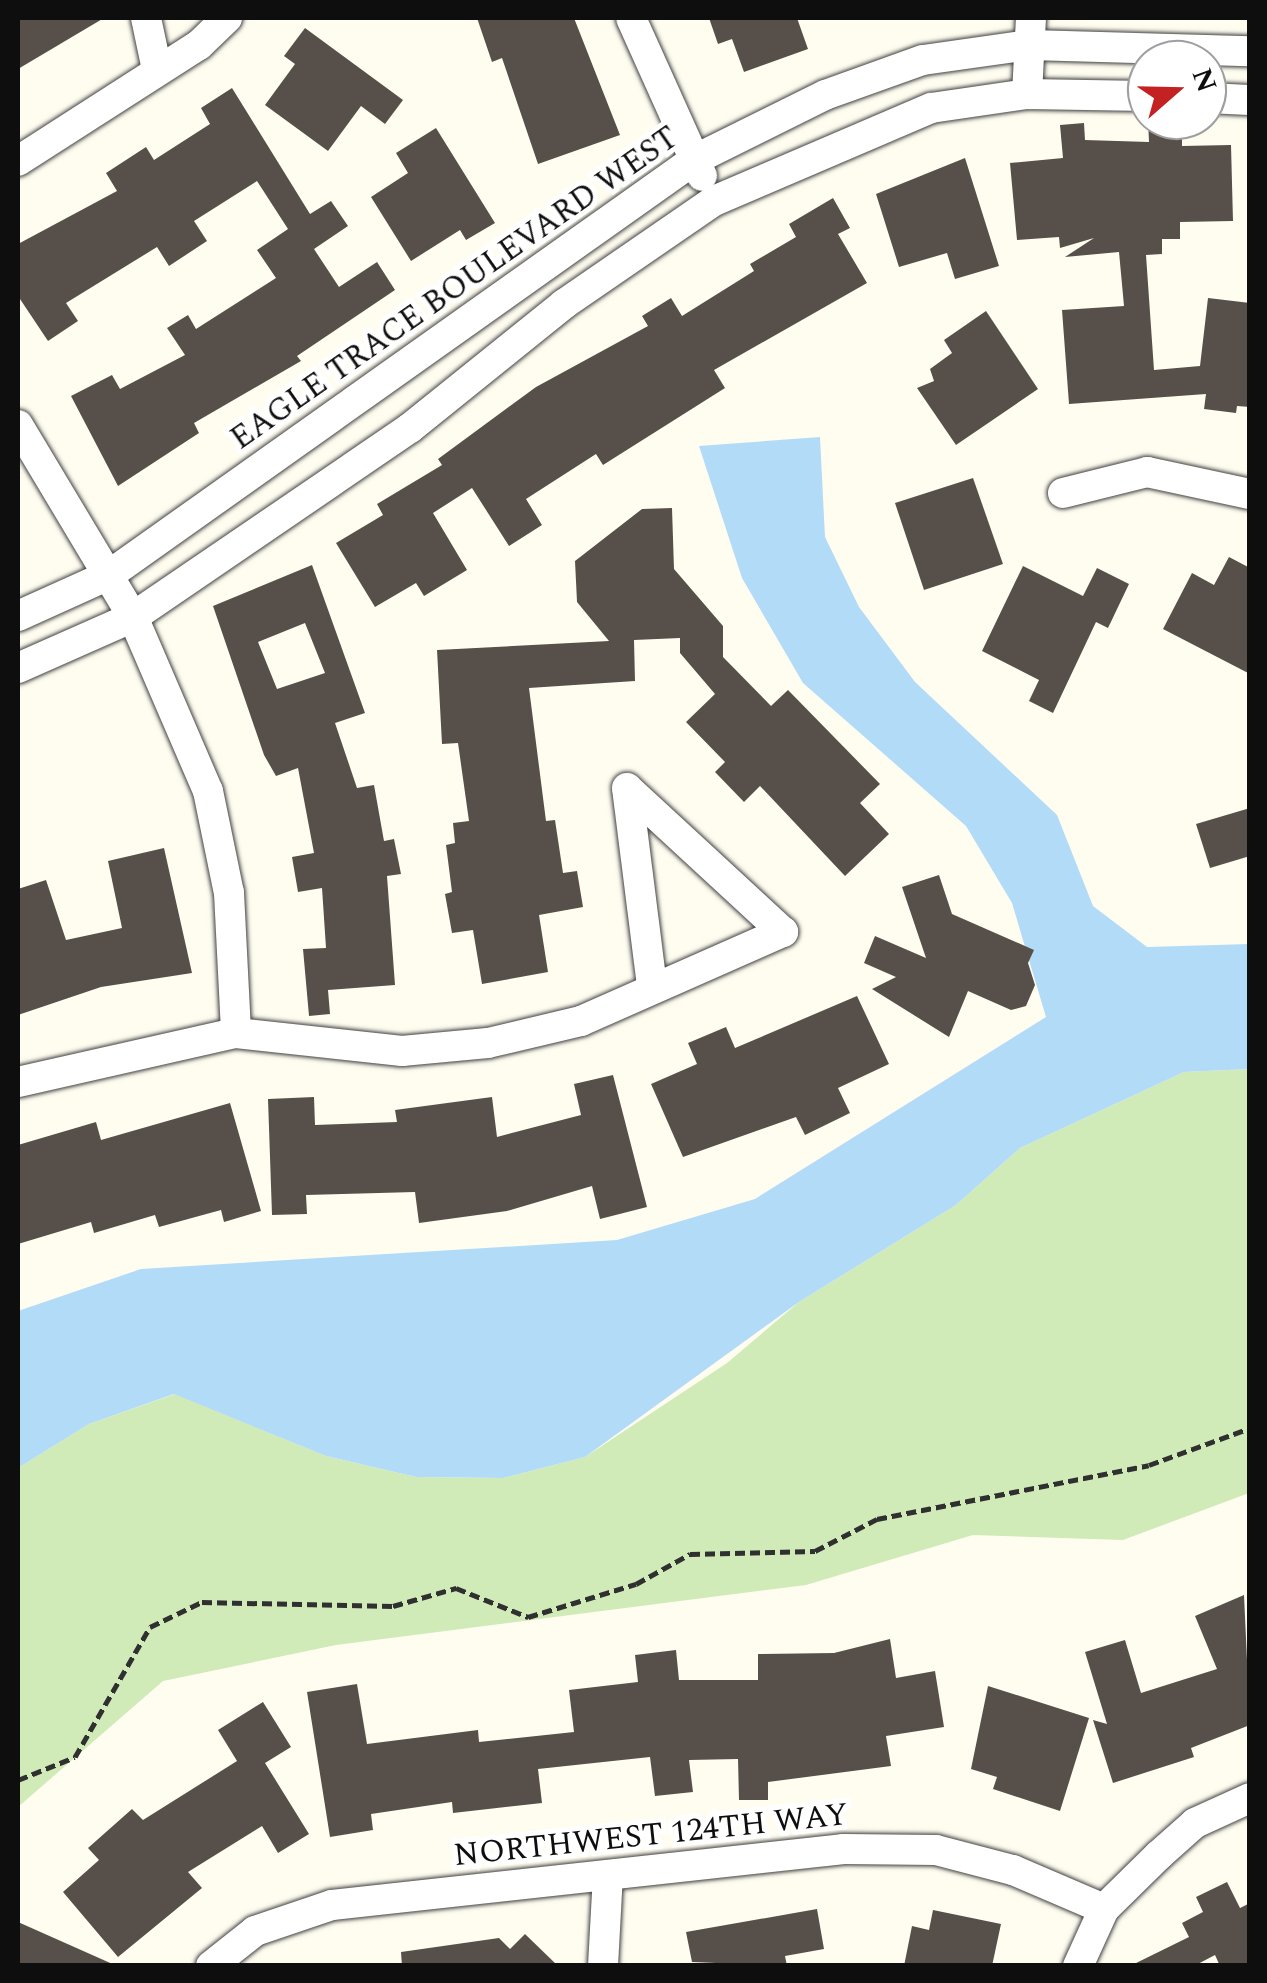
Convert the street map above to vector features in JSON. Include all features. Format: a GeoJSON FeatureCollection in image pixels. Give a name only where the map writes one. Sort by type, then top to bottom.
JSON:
{"type":"FeatureCollection","features":[{"type":"Feature","properties":{"kind":"street"},"geometry":{"type":"LineString","coordinates":[[146,18],[156,65]]}},
{"type":"Feature","properties":{"kind":"street"},"geometry":{"type":"LineString","coordinates":[[18,161],[156,65],[199,45],[227,18]]}},
{"type":"Feature","properties":{"kind":"street"},"geometry":{"type":"LineString","coordinates":[[631,18],[714,201]]}},
{"type":"Feature","properties":{"kind":"street"},"geometry":{"type":"LineString","coordinates":[[1027,94],[1030,31]]}},
{"type":"Feature","properties":{"kind":"street","name":"EAGLE TRACE BOULEVARD WEST"},"geometry":{"type":"LineString","coordinates":[[18,616],[109,576],[694,160],[826,95],[923,60],[1030,31],[1250,51]]}},
{"type":"Feature","properties":{"kind":"street"},"geometry":{"type":"LineString","coordinates":[[18,668],[134,617],[410,428],[564,304],[714,201],[931,108],[1027,94],[1127,96]]}},
{"type":"Feature","properties":{"kind":"street"},"geometry":{"type":"LineString","coordinates":[[18,425],[134,617],[208,791],[229,893],[236,1033]]}},
{"type":"Feature","properties":{"kind":"street"},"geometry":{"type":"LineString","coordinates":[[1063,493],[1147,472],[1250,494]]}},
{"type":"Feature","properties":{"kind":"street"},"geometry":{"type":"LineString","coordinates":[[18,1082],[236,1033],[402,1050],[488,1043],[581,1021],[783,932],[627,788],[652,987]]}},
{"type":"Feature","properties":{"kind":"street"},"geometry":{"type":"LineString","coordinates":[[1078,1966],[1104,1909],[1195,1823],[1250,1798]]}},
{"type":"Feature","properties":{"kind":"street","name":"NORTHWEST 124TH WAY"},"geometry":{"type":"LineString","coordinates":[[210,1966],[255,1930],[332,1904],[844,1849],[936,1850],[1012,1870],[1104,1909]]}},
{"type":"Feature","properties":{"kind":"street"},"geometry":{"type":"LineString","coordinates":[[604,1966],[608,1876]]}},
{"type":"Feature","properties":{"kind":"path"},"geometry":{"type":"LineString","coordinates":[[18,1780],[76,1757],[150,1626],[202,1602],[393,1606],[456,1588],[528,1617],[636,1584],[690,1554],[815,1552],[877,1520],[1149,1464],[1250,1428]]}},
{"type":"Feature","properties":{"kind":"green space"},"geometry":{"type":"Polygon","coordinates":[[[1249,1069],[1249,1493],[1123,1540],[973,1535],[806,1585],[336,1645],[163,1681],[18,1807],[18,1468],[89,1424],[175,1394],[326,1456],[416,1477],[503,1478],[585,1457],[727,1363],[799,1302],[956,1205],[1020,1148],[1184,1072],[1249,1069]]]}},
{"type":"Feature","properties":{"kind":"water"},"geometry":{"type":"Polygon","coordinates":[[[820,437],[825,537],[859,607],[915,682],[1057,815],[1093,906],[1147,947],[1249,944],[1249,1069],[1184,1072],[1020,1148],[956,1205],[799,1302],[585,1457],[503,1478],[416,1477],[326,1456],[174,1394],[89,1424],[18,1468],[18,1311],[141,1269],[617,1240],[755,1199],[1046,1017],[1012,903],[966,826],[803,683],[742,578],[699,446],[820,437]]]}},
{"type":"Feature","properties":{"kind":"building"},"geometry":{"type":"Polygon","coordinates":[[[18,18],[104,18],[18,69],[18,18]]]}},
{"type":"Feature","properties":{"kind":"building"},"geometry":{"type":"Polygon","coordinates":[[[477,18],[574,18],[620,135],[538,164],[502,58],[492,62],[477,18]]]}},
{"type":"Feature","properties":{"kind":"building"},"geometry":{"type":"Polygon","coordinates":[[[709,18],[797,18],[808,49],[744,72],[732,39],[718,44],[709,18]]]}},
{"type":"Feature","properties":{"kind":"building"},"geometry":{"type":"Polygon","coordinates":[[[305,28],[403,100],[385,124],[361,106],[328,151],[265,105],[295,64],[284,56],[305,28]]]}},
{"type":"Feature","properties":{"kind":"building"},"geometry":{"type":"Polygon","coordinates":[[[232,88],[310,214],[331,201],[348,226],[314,249],[339,287],[377,262],[395,290],[297,356],[301,361],[194,423],[199,433],[118,486],[71,396],[112,375],[120,389],[185,355],[167,328],[188,315],[196,329],[276,278],[257,250],[288,229],[257,181],[194,221],[207,241],[169,266],[157,247],[66,303],[78,321],[48,341],[18,296],[18,244],[117,191],[106,173],[146,147],[154,160],[210,124],[201,108],[232,88]]]}},
{"type":"Feature","properties":{"kind":"building"},"geometry":{"type":"Polygon","coordinates":[[[1084,123],[1085,140],[1182,140],[1182,146],[1231,145],[1233,221],[1180,222],[1180,239],[1162,239],[1162,254],[1146,255],[1154,370],[1200,366],[1208,298],[1250,303],[1250,407],[1237,406],[1236,413],[1204,409],[1206,394],[1069,404],[1062,310],[1124,306],[1119,252],[1065,257],[1094,238],[1060,248],[1059,237],[1017,240],[1010,163],[1063,158],[1060,125],[1084,123]]]}},
{"type":"Feature","properties":{"kind":"building"},"geometry":{"type":"Polygon","coordinates":[[[436,128],[495,223],[466,240],[460,230],[411,261],[371,197],[408,173],[396,153],[436,128]]]}},
{"type":"Feature","properties":{"kind":"building"},"geometry":{"type":"Polygon","coordinates":[[[965,158],[999,266],[955,279],[947,253],[899,267],[876,194],[965,158]]]}},
{"type":"Feature","properties":{"kind":"building"},"geometry":{"type":"Polygon","coordinates":[[[833,198],[850,228],[838,234],[867,283],[714,370],[725,388],[603,465],[596,454],[526,499],[542,525],[509,546],[472,488],[433,513],[467,570],[424,596],[416,583],[375,607],[336,543],[383,515],[377,504],[442,465],[438,459],[536,387],[648,326],[642,316],[671,298],[682,316],[754,271],[750,264],[796,237],[789,224],[833,198]]]}},
{"type":"Feature","properties":{"kind":"building"},"geometry":{"type":"Polygon","coordinates":[[[986,311],[1038,389],[956,445],[917,388],[934,381],[930,369],[952,353],[944,340],[986,311]]]}},
{"type":"Feature","properties":{"kind":"building"},"geometry":{"type":"Polygon","coordinates":[[[973,478],[1003,564],[924,590],[895,503],[973,478]]]}},
{"type":"Feature","properties":{"kind":"building"},"geometry":{"type":"Polygon","coordinates":[[[672,508],[674,569],[723,626],[723,657],[771,706],[788,690],[880,784],[860,803],[889,834],[845,876],[760,786],[744,802],[715,772],[725,762],[686,722],[715,694],[680,653],[680,638],[634,640],[635,681],[529,688],[546,821],[555,820],[563,873],[577,871],[583,907],[539,915],[548,972],[482,984],[473,930],[452,933],[445,894],[452,892],[446,845],[455,843],[453,823],[469,821],[458,743],[442,744],[437,650],[609,641],[577,602],[575,561],[642,509],[672,508]]]}},
{"type":"Feature","properties":{"kind":"building"},"geometry":{"type":"Polygon","coordinates":[[[1229,557],[1250,568],[1250,674],[1163,629],[1192,573],[1214,585],[1229,557]]]}},
{"type":"Feature","properties":{"kind":"building"},"geometry":{"type":"Polygon","coordinates":[[[312,565],[365,713],[335,723],[357,788],[374,785],[384,841],[394,839],[401,874],[387,876],[395,985],[328,990],[330,1014],[309,1016],[303,949],[326,948],[322,888],[298,892],[292,857],[314,853],[298,768],[276,776],[264,755],[213,606],[312,565]],[[305,623],[258,642],[277,689],[325,673],[305,623]]]}},
{"type":"Feature","properties":{"kind":"building"},"geometry":{"type":"Polygon","coordinates":[[[1023,566],[1083,596],[1097,568],[1129,584],[1108,628],[1096,622],[1053,713],[1029,701],[1039,680],[982,651],[1023,566]]]}},
{"type":"Feature","properties":{"kind":"building"},"geometry":{"type":"Polygon","coordinates":[[[1250,808],[1250,856],[1210,868],[1196,824],[1250,808]]]}},
{"type":"Feature","properties":{"kind":"building"},"geometry":{"type":"Polygon","coordinates":[[[164,848],[192,973],[101,987],[18,1015],[18,889],[46,880],[66,940],[122,928],[108,861],[164,848]]]}},
{"type":"Feature","properties":{"kind":"building"},"geometry":{"type":"Polygon","coordinates":[[[939,875],[952,914],[1034,950],[1028,963],[1035,985],[1026,1006],[1011,1010],[968,991],[949,1037],[872,989],[896,977],[864,963],[875,936],[926,958],[902,887],[939,875]]]}},
{"type":"Feature","properties":{"kind":"building"},"geometry":{"type":"Polygon","coordinates":[[[857,996],[889,1064],[838,1088],[850,1113],[805,1135],[796,1117],[683,1157],[651,1084],[697,1064],[688,1043],[726,1027],[735,1048],[857,996]]]}},
{"type":"Feature","properties":{"kind":"building"},"geometry":{"type":"Polygon","coordinates":[[[613,1075],[647,1207],[600,1219],[592,1186],[507,1211],[419,1223],[415,1192],[306,1195],[307,1214],[272,1215],[268,1099],[314,1097],[315,1125],[397,1122],[395,1110],[492,1097],[497,1137],[581,1115],[574,1084],[613,1075]]]}},
{"type":"Feature","properties":{"kind":"building"},"geometry":{"type":"Polygon","coordinates":[[[230,1103],[261,1211],[224,1222],[221,1210],[159,1227],[155,1215],[94,1233],[91,1222],[18,1244],[18,1145],[96,1122],[101,1140],[230,1103]]]}},
{"type":"Feature","properties":{"kind":"building"},"geometry":{"type":"Polygon","coordinates":[[[1244,1595],[1250,1725],[1191,1748],[1194,1757],[1113,1783],[1093,1720],[1107,1724],[1085,1652],[1125,1640],[1141,1693],[1217,1669],[1195,1616],[1244,1595]]]}},
{"type":"Feature","properties":{"kind":"building"},"geometry":{"type":"Polygon","coordinates":[[[890,1639],[896,1678],[935,1671],[944,1727],[886,1736],[891,1766],[768,1782],[768,1800],[739,1800],[738,1759],[689,1760],[693,1792],[655,1796],[650,1757],[538,1769],[542,1803],[453,1813],[452,1802],[371,1814],[373,1830],[330,1837],[307,1692],[357,1684],[367,1744],[478,1730],[479,1742],[574,1732],[569,1690],[638,1682],[635,1655],[676,1650],[679,1680],[758,1680],[758,1654],[834,1653],[890,1639]]]}},
{"type":"Feature","properties":{"kind":"building"},"geometry":{"type":"Polygon","coordinates":[[[988,1686],[1089,1718],[1060,1811],[993,1789],[997,1777],[971,1769],[988,1686]]]}},
{"type":"Feature","properties":{"kind":"building"},"geometry":{"type":"Polygon","coordinates":[[[263,1702],[291,1747],[265,1763],[309,1834],[278,1853],[262,1826],[188,1872],[202,1888],[118,1957],[63,1892],[99,1860],[88,1848],[132,1809],[143,1820],[237,1761],[218,1730],[263,1702]]]}},
{"type":"Feature","properties":{"kind":"building"},"geometry":{"type":"Polygon","coordinates":[[[1227,1882],[1240,1908],[1250,1903],[1250,1966],[1220,1966],[1215,1955],[1194,1966],[1130,1966],[1189,1937],[1182,1923],[1203,1912],[1196,1897],[1227,1882]]]}},
{"type":"Feature","properties":{"kind":"building"},"geometry":{"type":"Polygon","coordinates":[[[817,1909],[824,1949],[785,1956],[787,1966],[692,1962],[686,1932],[817,1909]]]}},
{"type":"Feature","properties":{"kind":"building"},"geometry":{"type":"Polygon","coordinates":[[[933,1910],[1001,1924],[992,1966],[904,1966],[912,1926],[929,1930],[933,1910]]]}},
{"type":"Feature","properties":{"kind":"building"},"geometry":{"type":"Polygon","coordinates":[[[18,1922],[117,1966],[18,1966],[18,1922]]]}},
{"type":"Feature","properties":{"kind":"building"},"geometry":{"type":"Polygon","coordinates":[[[525,1934],[558,1966],[402,1966],[401,1952],[499,1938],[510,1949],[525,1934]]]}}]}
